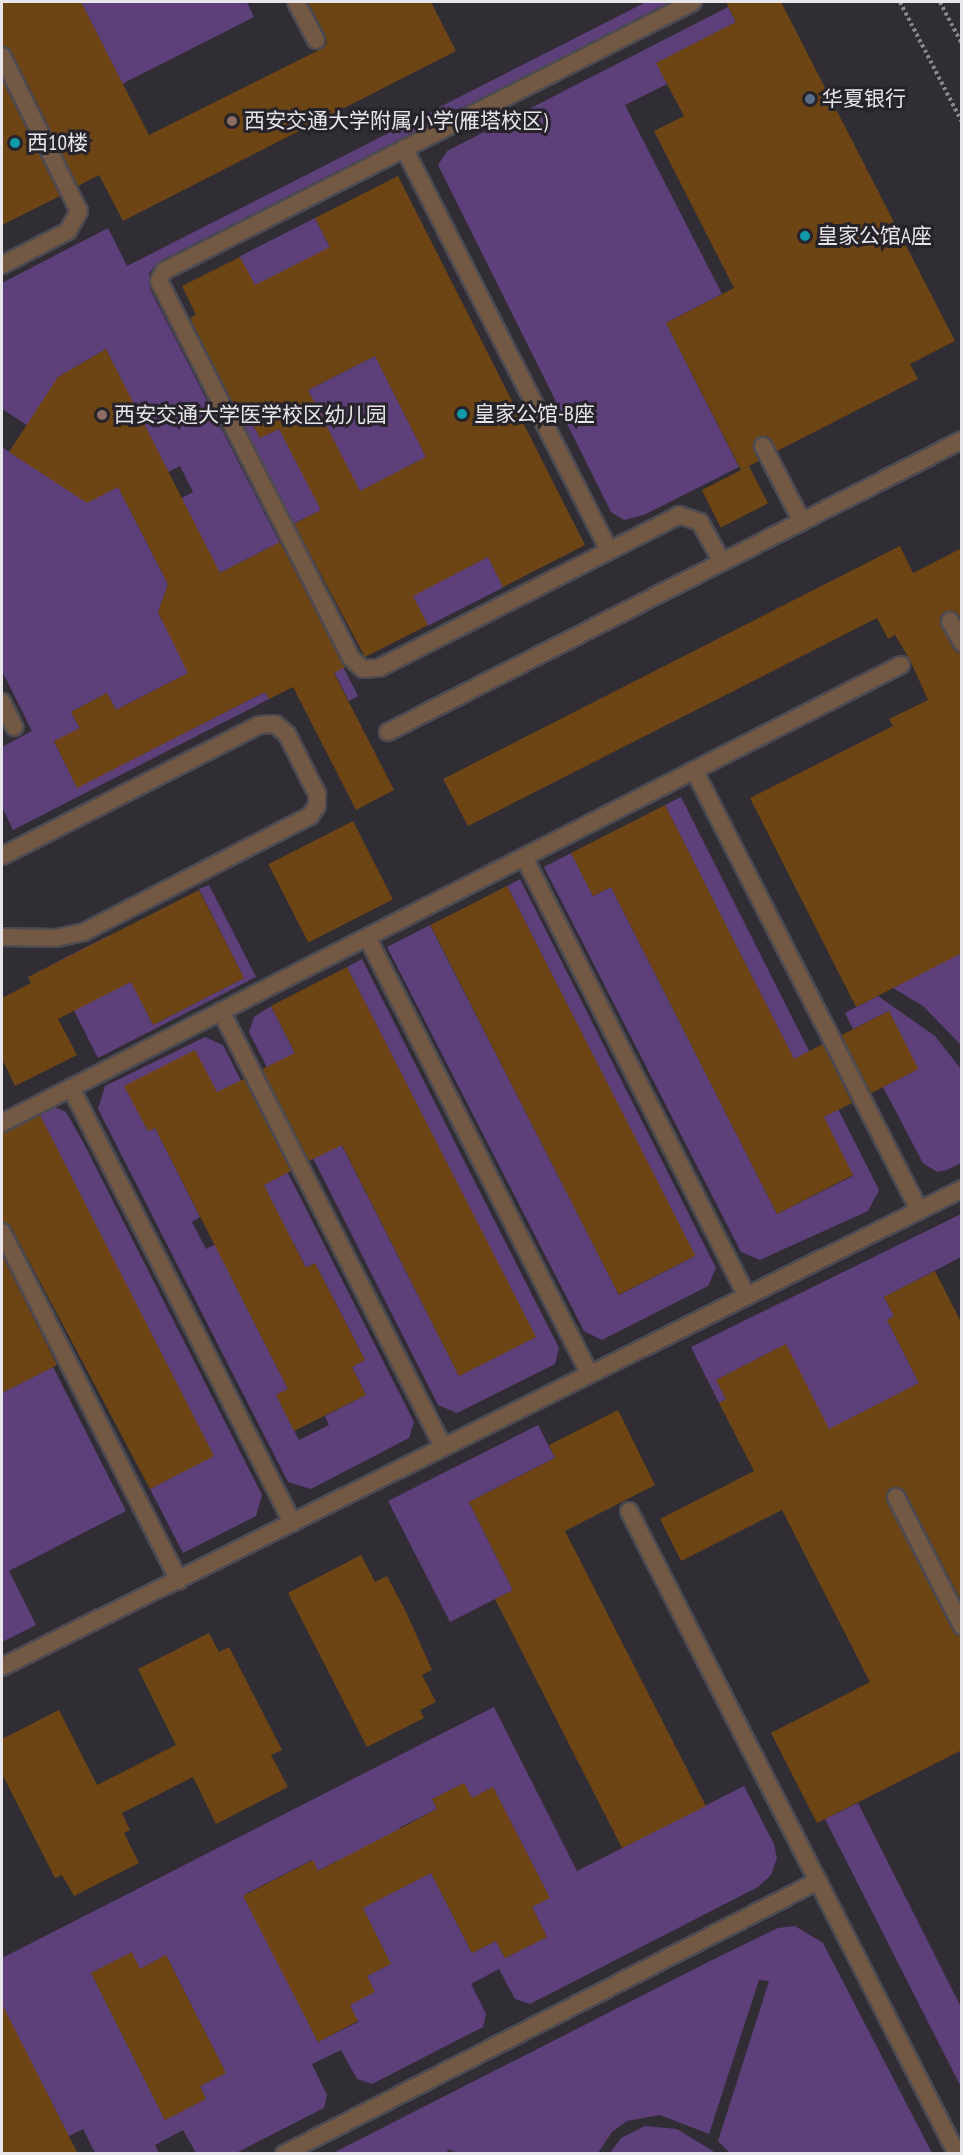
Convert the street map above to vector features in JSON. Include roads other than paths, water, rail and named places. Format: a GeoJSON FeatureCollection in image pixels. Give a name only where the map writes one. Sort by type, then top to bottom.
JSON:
{"type":"FeatureCollection","features":[{"type":"Feature","properties":{"kind":"street"},"geometry":{"type":"LineString","coordinates":[[296,2],[316,40]]}},
{"type":"Feature","properties":{"kind":"street"},"geometry":{"type":"LineString","coordinates":[[693,2],[404,148],[160,277],[351,658],[370,670],[609,550],[687,514],[700,522],[722,562]]}},
{"type":"Feature","properties":{"kind":"street"},"geometry":{"type":"LineString","coordinates":[[2,56],[79,211],[68,231],[2,265]]}},
{"type":"Feature","properties":{"kind":"street"},"geometry":{"type":"LineString","coordinates":[[404,148],[609,550]]}},
{"type":"Feature","properties":{"kind":"street"},"geometry":{"type":"LineString","coordinates":[[388,732],[962,440]]}},
{"type":"Feature","properties":{"kind":"street"},"geometry":{"type":"LineString","coordinates":[[763,446],[802,522]]}},
{"type":"Feature","properties":{"kind":"street"},"geometry":{"type":"LineString","coordinates":[[950,621],[962,643]]}},
{"type":"Feature","properties":{"kind":"street"},"geometry":{"type":"LineString","coordinates":[[2,1123],[901,665]]}},
{"type":"Feature","properties":{"kind":"street"},"geometry":{"type":"LineString","coordinates":[[2,702],[14,727]]}},
{"type":"Feature","properties":{"kind":"street"},"geometry":{"type":"LineString","coordinates":[[2,856],[259,725],[276,724],[287,734],[317,794],[318,806],[310,816],[84,932],[56,938],[2,937]]}},
{"type":"Feature","properties":{"kind":"street"},"geometry":{"type":"LineString","coordinates":[[694,770],[919,1210]]}},
{"type":"Feature","properties":{"kind":"street"},"geometry":{"type":"LineString","coordinates":[[524,857],[746,1294]]}},
{"type":"Feature","properties":{"kind":"street"},"geometry":{"type":"LineString","coordinates":[[367,937],[589,1373]]}},
{"type":"Feature","properties":{"kind":"street"},"geometry":{"type":"LineString","coordinates":[[221,1011],[443,1448]]}},
{"type":"Feature","properties":{"kind":"street"},"geometry":{"type":"LineString","coordinates":[[71,1088],[293,1523]]}},
{"type":"Feature","properties":{"kind":"street"},"geometry":{"type":"LineString","coordinates":[[2,1667],[179,1581],[746,1294],[962,1188]]}},
{"type":"Feature","properties":{"kind":"street"},"geometry":{"type":"LineString","coordinates":[[2,1232],[179,1581]]}},
{"type":"Feature","properties":{"kind":"street"},"geometry":{"type":"LineString","coordinates":[[896,1497],[962,1626]]}},
{"type":"Feature","properties":{"kind":"street"},"geometry":{"type":"LineString","coordinates":[[629,1511],[957,2154]]}},
{"type":"Feature","properties":{"kind":"street"},"geometry":{"type":"LineString","coordinates":[[284,2154],[818,1881]]}},
{"type":"Feature","properties":{"kind":"place","name":"华夏银行"},"geometry":{"type":"Point","coordinates":[810,99]}},
{"type":"Feature","properties":{"kind":"place","name":"西安交通大学附属小学(雁塔校区)"},"geometry":{"type":"Point","coordinates":[232,121]}},
{"type":"Feature","properties":{"kind":"place","name":"西10楼"},"geometry":{"type":"Point","coordinates":[15,143]}},
{"type":"Feature","properties":{"kind":"place","name":"皇家公馆A座"},"geometry":{"type":"Point","coordinates":[805,236]}},
{"type":"Feature","properties":{"kind":"place","name":"皇家公馆-B座"},"geometry":{"type":"Point","coordinates":[462,414]}},
{"type":"Feature","properties":{"kind":"place","name":"西安交通大学医学校区幼儿园"},"geometry":{"type":"Point","coordinates":[102,415]}}]}
